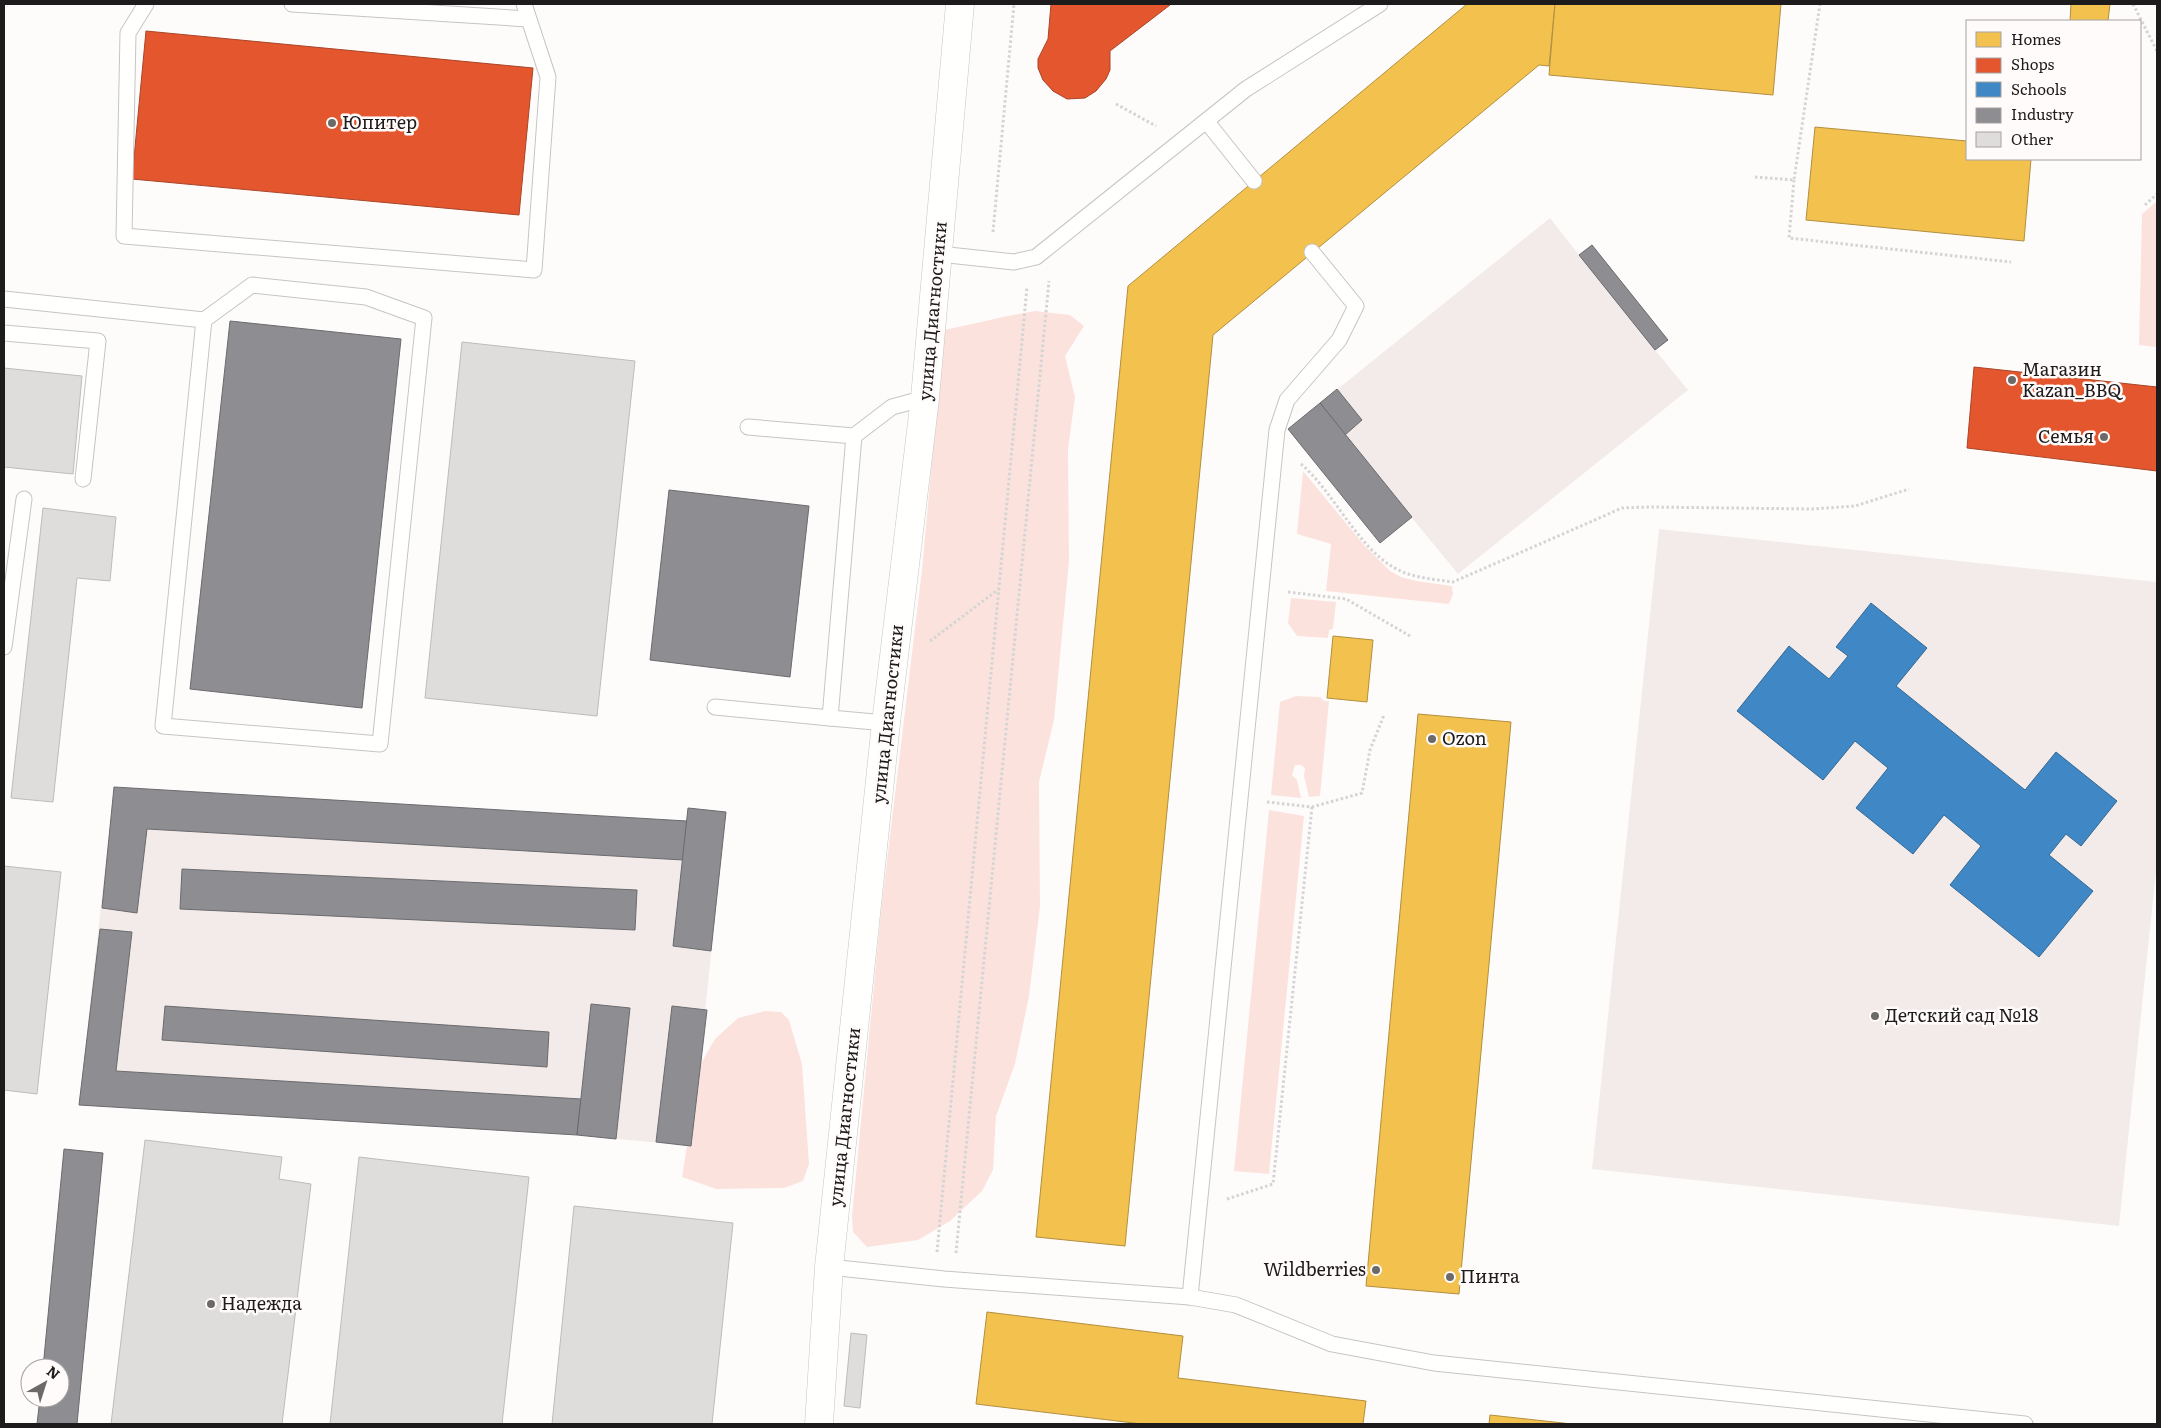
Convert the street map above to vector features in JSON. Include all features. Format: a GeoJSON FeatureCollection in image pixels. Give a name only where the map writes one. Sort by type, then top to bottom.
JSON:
{"type":"FeatureCollection","features":[{"type":"Feature","properties":{"kind":"street","name":"улица Диагностики"},"geometry":{"type":"LineString","coordinates":[[819,1424],[830,1267],[886,723],[925,398],[960,4]]}},
{"type":"Feature","properties":{"kind":"lane"},"geometry":{"type":"LineString","coordinates":[[146,4],[128,33],[124,236],[534,270],[548,77],[524,4]]}},
{"type":"Feature","properties":{"kind":"lane"},"geometry":{"type":"LineString","coordinates":[[292,4],[528,19]]}},
{"type":"Feature","properties":{"kind":"lane"},"geometry":{"type":"LineString","coordinates":[[939,254],[1014,262],[1030,259],[1207,122],[1246,89],[1380,4]]}},
{"type":"Feature","properties":{"kind":"lane"},"geometry":{"type":"LineString","coordinates":[[1207,122],[1254,181]]}},
{"type":"Feature","properties":{"kind":"lane"},"geometry":{"type":"LineString","coordinates":[[1190,1297],[1275,443],[1280,415],[1287,400],[1339,340],[1356,306],[1312,252]]}},
{"type":"Feature","properties":{"kind":"lane"},"geometry":{"type":"LineString","coordinates":[[4,299],[204,320],[252,285],[366,297],[424,318],[380,744],[163,726],[204,320]]}},
{"type":"Feature","properties":{"kind":"lane"},"geometry":{"type":"LineString","coordinates":[[4,333],[98,341],[83,479]]}},
{"type":"Feature","properties":{"kind":"lane"},"geometry":{"type":"LineString","coordinates":[[748,427],[854,436],[892,407],[925,398]]}},
{"type":"Feature","properties":{"kind":"lane"},"geometry":{"type":"LineString","coordinates":[[830,718],[854,436]]}},
{"type":"Feature","properties":{"kind":"lane"},"geometry":{"type":"LineString","coordinates":[[4,647],[24,499]]}},
{"type":"Feature","properties":{"kind":"lane"},"geometry":{"type":"LineString","coordinates":[[715,707],[886,723]]}},
{"type":"Feature","properties":{"kind":"lane"},"geometry":{"type":"LineString","coordinates":[[830,1267],[954,1280],[1190,1297],[1236,1305],[1332,1344],[1434,1363],[2025,1424]]}},
{"type":"Feature","properties":{"kind":"path"},"geometry":{"type":"LineString","coordinates":[[990,260],[1014,4]]}},
{"type":"Feature","properties":{"kind":"path"},"geometry":{"type":"LineString","coordinates":[[1820,4],[1794,180],[1789,238],[2011,262]]}},
{"type":"Feature","properties":{"kind":"path"},"geometry":{"type":"LineString","coordinates":[[2133,4],[2157,51]]}},
{"type":"Feature","properties":{"kind":"path"},"geometry":{"type":"LineString","coordinates":[[1116,104],[1182,141]]}},
{"type":"Feature","properties":{"kind":"path"},"geometry":{"type":"LineString","coordinates":[[1755,177],[1794,180]]}},
{"type":"Feature","properties":{"kind":"path"},"geometry":{"type":"LineString","coordinates":[[2145,205],[2157,194]]}},
{"type":"Feature","properties":{"kind":"path"},"geometry":{"type":"LineString","coordinates":[[954,1280],[1053,243]]}},
{"type":"Feature","properties":{"kind":"path"},"geometry":{"type":"LineString","coordinates":[[934,1278],[1030,259]]}},
{"type":"Feature","properties":{"kind":"path"},"geometry":{"type":"LineString","coordinates":[[1275,443],[1305,468],[1369,545],[1392,567],[1426,578],[1453,582],[1622,508],[1649,506],[1812,509],[1855,506],[1909,488]]}},
{"type":"Feature","properties":{"kind":"path"},"geometry":{"type":"LineString","coordinates":[[892,670],[999,588]]}},
{"type":"Feature","properties":{"kind":"path"},"geometry":{"type":"LineString","coordinates":[[1260,589],[1346,599],[1410,636]]}},
{"type":"Feature","properties":{"kind":"path"},"geometry":{"type":"LineString","coordinates":[[1239,799],[1312,807],[1362,793],[1370,750],[1384,715]]}},
{"type":"Feature","properties":{"kind":"path"},"geometry":{"type":"LineString","coordinates":[[1198,1212],[1237,1195],[1273,1184],[1312,807]]}},
{"type":"Feature","properties":{"kind":"shaded area"},"geometry":{"type":"Polygon","coordinates":[[[2157,201],[2157,347],[2139,345],[2142,214],[2157,201]]]}},
{"type":"Feature","properties":{"kind":"shaded area"},"geometry":{"type":"Polygon","coordinates":[[[1550,218],[1579,255],[1592,245],[1668,340],[1655,350],[1688,390],[1458,574],[1412,518],[1380,543],[1288,429],[1550,218]]]}},
{"type":"Feature","properties":{"kind":"shaded area"},"geometry":{"type":"Polygon","coordinates":[[[1035,311],[1070,315],[1084,326],[1065,356],[1075,397],[1068,449],[1069,561],[1054,720],[1039,782],[1040,906],[1029,996],[1015,1064],[996,1116],[993,1170],[982,1191],[950,1221],[918,1240],[867,1247],[853,1232],[852,1216],[881,911],[922,570],[944,330],[1035,311]]]}},
{"type":"Feature","properties":{"kind":"shaded area"},"geometry":{"type":"Polygon","coordinates":[[[1303,471],[1364,545],[1390,571],[1401,577],[1416,581],[1452,586],[1453,594],[1449,604],[1326,591],[1331,544],[1297,534],[1303,471]]]}},
{"type":"Feature","properties":{"kind":"shaded area","name":"Детский сад №18"},"geometry":{"type":"Polygon","coordinates":[[[1659,529],[2157,582],[2157,862],[2119,1226],[1592,1169],[1659,529]]]}},
{"type":"Feature","properties":{"kind":"shaded area"},"geometry":{"type":"Polygon","coordinates":[[[1291,598],[1336,602],[1333,629],[1329,630],[1328,638],[1297,636],[1288,623],[1291,598]]]}},
{"type":"Feature","properties":{"kind":"shaded area"},"geometry":{"type":"Polygon","coordinates":[[[1296,696],[1320,697],[1324,701],[1329,701],[1320,796],[1309,797],[1304,776],[1305,768],[1301,765],[1295,765],[1292,775],[1297,780],[1301,798],[1271,795],[1280,702],[1296,696]]]}},
{"type":"Feature","properties":{"kind":"shaded area"},"geometry":{"type":"Polygon","coordinates":[[[114,787],[687,821],[688,808],[726,812],[691,1146],[577,1135],[79,1105],[114,787]]]}},
{"type":"Feature","properties":{"kind":"shaded area"},"geometry":{"type":"Polygon","coordinates":[[[1269,810],[1304,816],[1269,1174],[1234,1171],[1269,810]]]}},
{"type":"Feature","properties":{"kind":"shaded area"},"geometry":{"type":"Polygon","coordinates":[[[765,1011],[781,1012],[789,1020],[802,1064],[809,1164],[803,1181],[784,1188],[716,1189],[682,1177],[700,1065],[715,1039],[738,1018],[765,1011]]]}},
{"type":"Feature","properties":{"kind":"building: Homes"},"geometry":{"type":"Polygon","coordinates":[[[1467,4],[1555,4],[1549,66],[1539,65],[1213,335],[1125,1246],[1036,1237],[1128,286],[1467,4]]]}},
{"type":"Feature","properties":{"kind":"building: Homes"},"geometry":{"type":"Polygon","coordinates":[[[1555,4],[1781,4],[1773,95],[1549,75],[1555,4]]]}},
{"type":"Feature","properties":{"kind":"building: Homes"},"geometry":{"type":"Polygon","coordinates":[[[2071,4],[2110,4],[2108,20],[2070,20],[2071,4]]]}},
{"type":"Feature","properties":{"kind":"building: Homes"},"geometry":{"type":"Polygon","coordinates":[[[1815,127],[1966,141],[1966,160],[2031,160],[2024,241],[1806,220],[1815,127]]]}},
{"type":"Feature","properties":{"kind":"building: Homes"},"geometry":{"type":"Polygon","coordinates":[[[1333,636],[1373,640],[1367,702],[1327,698],[1333,636]]]}},
{"type":"Feature","properties":{"kind":"building: Homes"},"geometry":{"type":"Polygon","coordinates":[[[1418,714],[1511,722],[1459,1294],[1366,1286],[1418,714]]]}},
{"type":"Feature","properties":{"kind":"building: Homes"},"geometry":{"type":"Polygon","coordinates":[[[987,1312],[1183,1336],[1178,1378],[1366,1401],[1363,1424],[1142,1424],[976,1404],[987,1312]]]}},
{"type":"Feature","properties":{"kind":"building: Homes"},"geometry":{"type":"Polygon","coordinates":[[[1490,1415],[1572,1424],[1489,1424],[1490,1415]]]}},
{"type":"Feature","properties":{"kind":"building: Shops"},"geometry":{"type":"Polygon","coordinates":[[[1051,4],[1170,5],[1110,51],[1110,70],[1106,79],[1096,91],[1085,98],[1067,99],[1053,91],[1043,80],[1038,68],[1038,59],[1048,39],[1051,4]]]}},
{"type":"Feature","properties":{"kind":"building: Shops","name":"Юпитер"},"geometry":{"type":"Polygon","coordinates":[[[146,31],[533,68],[519,215],[132,179],[146,31]]]}},
{"type":"Feature","properties":{"kind":"building: Shops"},"geometry":{"type":"Polygon","coordinates":[[[1974,367],[2157,387],[2157,471],[1967,448],[1974,367]]]}},
{"type":"Feature","properties":{"kind":"building: Schools"},"geometry":{"type":"Polygon","coordinates":[[[1871,603],[1927,648],[1896,686],[2025,790],[2056,752],[2117,801],[2081,846],[2066,834],[2049,855],[2093,891],[2039,957],[1950,885],[1981,846],[1944,815],[1913,854],[1856,808],[1888,768],[1855,741],[1823,780],[1737,711],[1789,646],[1829,679],[1848,656],[1836,647],[1871,603]]]}},
{"type":"Feature","properties":{"kind":"building: Industry"},"geometry":{"type":"Polygon","coordinates":[[[1592,245],[1668,340],[1655,350],[1579,255],[1592,245]]]}},
{"type":"Feature","properties":{"kind":"building: Industry"},"geometry":{"type":"Polygon","coordinates":[[[230,321],[401,339],[362,708],[190,689],[230,321]]]}},
{"type":"Feature","properties":{"kind":"building: Industry"},"geometry":{"type":"Polygon","coordinates":[[[1337,389],[1362,420],[1345,435],[1320,403],[1337,389]]]}},
{"type":"Feature","properties":{"kind":"building: Industry"},"geometry":{"type":"Polygon","coordinates":[[[1320,403],[1412,517],[1380,543],[1288,429],[1320,403]]]}},
{"type":"Feature","properties":{"kind":"building: Industry"},"geometry":{"type":"Polygon","coordinates":[[[669,490],[809,506],[790,677],[650,660],[669,490]]]}},
{"type":"Feature","properties":{"kind":"building: Industry"},"geometry":{"type":"Polygon","coordinates":[[[114,787],[687,821],[683,860],[147,829],[137,913],[102,908],[114,787]]]}},
{"type":"Feature","properties":{"kind":"building: Industry"},"geometry":{"type":"Polygon","coordinates":[[[688,808],[726,812],[711,951],[673,946],[688,808]]]}},
{"type":"Feature","properties":{"kind":"building: Industry"},"geometry":{"type":"Polygon","coordinates":[[[182,869],[637,890],[635,930],[180,909],[182,869]]]}},
{"type":"Feature","properties":{"kind":"building: Industry"},"geometry":{"type":"Polygon","coordinates":[[[100,929],[132,932],[116,1071],[581,1099],[577,1135],[79,1105],[100,929]]]}},
{"type":"Feature","properties":{"kind":"building: Industry"},"geometry":{"type":"Polygon","coordinates":[[[591,1004],[630,1008],[616,1139],[577,1135],[591,1004]]]}},
{"type":"Feature","properties":{"kind":"building: Industry"},"geometry":{"type":"Polygon","coordinates":[[[165,1006],[549,1032],[547,1067],[162,1040],[165,1006]]]}},
{"type":"Feature","properties":{"kind":"building: Industry"},"geometry":{"type":"Polygon","coordinates":[[[672,1006],[707,1010],[691,1146],[656,1142],[672,1006]]]}},
{"type":"Feature","properties":{"kind":"building: Industry"},"geometry":{"type":"Polygon","coordinates":[[[64,1149],[103,1153],[77,1424],[37,1424],[39,1408],[70,1408],[70,1358],[44,1358],[64,1149]]]}},
{"type":"Feature","properties":{"kind":"building: Other"},"geometry":{"type":"Polygon","coordinates":[[[462,342],[635,361],[597,716],[425,698],[462,342]]]}},
{"type":"Feature","properties":{"kind":"building: Other"},"geometry":{"type":"Polygon","coordinates":[[[4,368],[82,376],[73,474],[4,467],[4,368]]]}},
{"type":"Feature","properties":{"kind":"building: Other"},"geometry":{"type":"Polygon","coordinates":[[[43,508],[116,517],[110,581],[77,578],[53,802],[11,798],[43,508]]]}},
{"type":"Feature","properties":{"kind":"building: Other"},"geometry":{"type":"Polygon","coordinates":[[[4,866],[61,872],[37,1094],[4,1090],[4,866]]]}},
{"type":"Feature","properties":{"kind":"building: Other","name":"Надежда"},"geometry":{"type":"Polygon","coordinates":[[[145,1140],[282,1157],[279,1179],[311,1184],[282,1424],[111,1424],[145,1140]]]}},
{"type":"Feature","properties":{"kind":"building: Other"},"geometry":{"type":"Polygon","coordinates":[[[359,1157],[529,1177],[502,1424],[330,1424],[359,1157]]]}},
{"type":"Feature","properties":{"kind":"building: Other"},"geometry":{"type":"Polygon","coordinates":[[[574,1206],[733,1223],[712,1424],[552,1424],[574,1206]]]}},
{"type":"Feature","properties":{"kind":"building: Other"},"geometry":{"type":"Polygon","coordinates":[[[851,1333],[867,1335],[860,1408],[844,1406],[851,1333]]]}},
{"type":"Feature","properties":{"kind":"place","name":"Юпитер"},"geometry":{"type":"Point","coordinates":[332,123]}},
{"type":"Feature","properties":{"kind":"place","name":"Магазин Kazan_BBQ"},"geometry":{"type":"Point","coordinates":[2012,380]}},
{"type":"Feature","properties":{"kind":"place","name":"Семья"},"geometry":{"type":"Point","coordinates":[2104,437]}},
{"type":"Feature","properties":{"kind":"place","name":"Ozon"},"geometry":{"type":"Point","coordinates":[1432,739]}},
{"type":"Feature","properties":{"kind":"place","name":"Детский сад №18"},"geometry":{"type":"Point","coordinates":[1875,1016]}},
{"type":"Feature","properties":{"kind":"place","name":"Wildberries"},"geometry":{"type":"Point","coordinates":[1376,1270]}},
{"type":"Feature","properties":{"kind":"place","name":"Пинта"},"geometry":{"type":"Point","coordinates":[1450,1277]}},
{"type":"Feature","properties":{"kind":"place","name":"Надежда"},"geometry":{"type":"Point","coordinates":[211,1304]}}]}
